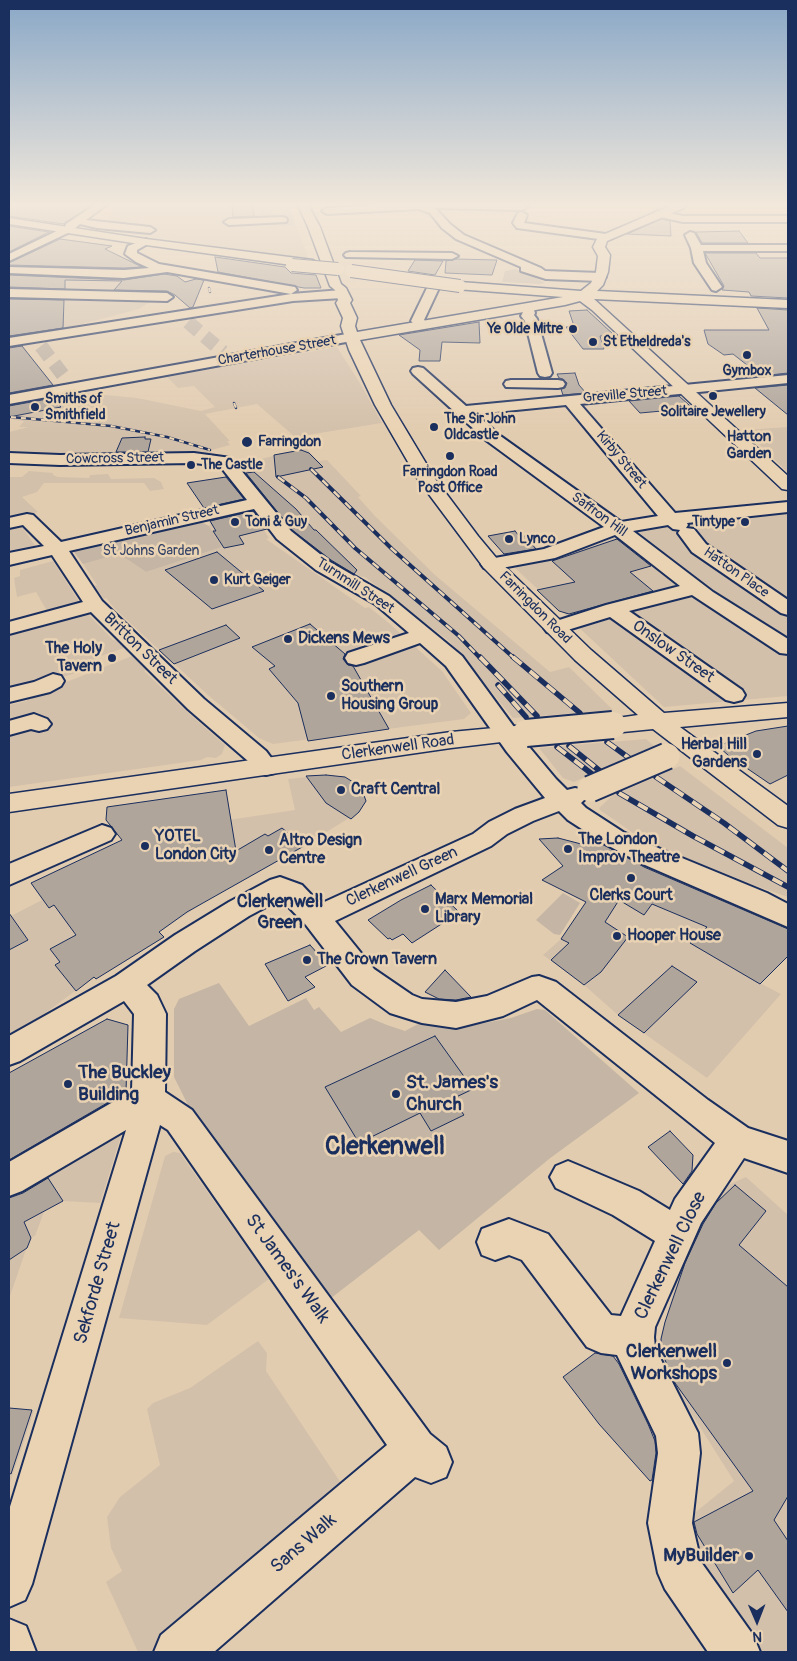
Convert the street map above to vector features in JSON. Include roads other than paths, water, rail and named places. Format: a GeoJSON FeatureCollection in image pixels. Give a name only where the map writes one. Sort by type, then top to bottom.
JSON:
{"type":"FeatureCollection","features":[{"type":"Feature","properties":{"kind":"main road"},"geometry":{"type":"LineString","coordinates":[[331,281],[350,318],[357,321],[363,331],[370,335]]}},
{"type":"Feature","properties":{"kind":"main road"},"geometry":{"type":"LineString","coordinates":[[421,281],[460,286],[520,290],[580,288],[788,299]]}},
{"type":"Feature","properties":{"kind":"main road"},"geometry":{"type":"LineString","coordinates":[[580,288],[585,281]]}},
{"type":"Feature","properties":{"kind":"main road"},"geometry":{"type":"LineString","coordinates":[[580,288],[788,304]]}},
{"type":"Feature","properties":{"kind":"main road"},"geometry":{"type":"LineString","coordinates":[[580,288],[597,307],[684,390],[788,485]]}},
{"type":"Feature","properties":{"kind":"main road","name":"Charterhouse Street"},"geometry":{"type":"LineString","coordinates":[[352,337],[423,325],[528,313],[546,304],[565,301],[580,288]]}},
{"type":"Feature","properties":{"kind":"main road","name":"Farringdon Road"},"geometry":{"type":"LineString","coordinates":[[350,318],[348,322],[356,350],[384,405],[428,481],[451,514],[491,564],[554,628],[657,720],[788,819]]}},
{"type":"Feature","properties":{"kind":"main road","name":"Clerkenwell Road"},"geometry":{"type":"LineString","coordinates":[[9,803],[457,739],[788,710]]}},
{"type":"Feature","properties":{"kind":"street"},"geometry":{"type":"LineString","coordinates":[[113,324],[146,311],[185,281]]}},
{"type":"Feature","properties":{"kind":"street"},"geometry":{"type":"LineString","coordinates":[[228,281],[292,294]]}},
{"type":"Feature","properties":{"kind":"street"},"geometry":{"type":"LineString","coordinates":[[423,325],[417,321],[438,281]]}},
{"type":"Feature","properties":{"kind":"street"},"geometry":{"type":"LineString","coordinates":[[560,281],[580,288]]}},
{"type":"Feature","properties":{"kind":"street"},"geometry":{"type":"LineString","coordinates":[[712,281],[716,287]]}},
{"type":"Feature","properties":{"kind":"street"},"geometry":{"type":"LineString","coordinates":[[9,293],[174,291]]}},
{"type":"Feature","properties":{"kind":"street"},"geometry":{"type":"LineString","coordinates":[[9,342],[60,335],[113,324],[185,318],[292,294],[336,293]]}},
{"type":"Feature","properties":{"kind":"street"},"geometry":{"type":"LineString","coordinates":[[528,313],[545,373]]}},
{"type":"Feature","properties":{"kind":"street"},"geometry":{"type":"LineString","coordinates":[[23,340],[39,344],[60,335]]}},
{"type":"Feature","properties":{"kind":"street","name":"Charterhouse Street"},"geometry":{"type":"LineString","coordinates":[[9,400],[70,383],[352,337]]}},
{"type":"Feature","properties":{"kind":"street","name":"Saffron Hill"},"geometry":{"type":"LineString","coordinates":[[418,371],[480,428],[618,528],[696,588],[788,648]]}},
{"type":"Feature","properties":{"kind":"street","name":"Greville Street"},"geometry":{"type":"LineString","coordinates":[[462,411],[788,379]]}},
{"type":"Feature","properties":{"kind":"street"},"geometry":{"type":"LineString","coordinates":[[538,404],[516,384],[558,384]]}},
{"type":"Feature","properties":{"kind":"street","name":"Kirby Street"},"geometry":{"type":"LineString","coordinates":[[569,400],[679,526]]}},
{"type":"Feature","properties":{"kind":"street","name":"Cowcross Street"},"geometry":{"type":"LineString","coordinates":[[9,458],[60,460],[194,458],[221,461]]}},
{"type":"Feature","properties":{"kind":"street","name":"Turnmill Street"},"geometry":{"type":"LineString","coordinates":[[221,461],[230,466],[284,535],[323,566],[382,600],[454,661],[517,734],[547,786],[587,822],[614,838],[655,858],[757,900],[788,916]]}},
{"type":"Feature","properties":{"kind":"street"},"geometry":{"type":"LineString","coordinates":[[536,489],[555,482]]}},
{"type":"Feature","properties":{"kind":"street","name":"Benjamin Street"},"geometry":{"type":"LineString","coordinates":[[9,559],[259,503]]}},
{"type":"Feature","properties":{"kind":"street"},"geometry":{"type":"LineString","coordinates":[[491,564],[548,554],[618,528],[679,526],[788,507]]}},
{"type":"Feature","properties":{"kind":"street","name":"Britton Street"},"geometry":{"type":"LineString","coordinates":[[9,523],[27,519],[57,548],[95,605],[189,697],[257,756],[266,767]]}},
{"type":"Feature","properties":{"kind":"street","name":"Hatton Place"},"geometry":{"type":"LineString","coordinates":[[679,526],[699,548],[788,610]]}},
{"type":"Feature","properties":{"kind":"street"},"geometry":{"type":"LineString","coordinates":[[332,594],[353,584]]}},
{"type":"Feature","properties":{"kind":"street"},"geometry":{"type":"LineString","coordinates":[[554,628],[613,609],[696,588]]}},
{"type":"Feature","properties":{"kind":"street"},"geometry":{"type":"LineString","coordinates":[[9,628],[95,605]]}},
{"type":"Feature","properties":{"kind":"street","name":"Onslow Street"},"geometry":{"type":"LineString","coordinates":[[613,609],[734,695]]}},
{"type":"Feature","properties":{"kind":"street"},"geometry":{"type":"LineString","coordinates":[[356,658],[424,635]]}},
{"type":"Feature","properties":{"kind":"street"},"geometry":{"type":"LineString","coordinates":[[9,695],[42,687],[53,681]]}},
{"type":"Feature","properties":{"kind":"street"},"geometry":{"type":"LineString","coordinates":[[9,728],[34,722],[39,724]]}},
{"type":"Feature","properties":{"kind":"street","name":"Clerkenwell Green"},"geometry":{"type":"LineString","coordinates":[[316,918],[482,840],[498,828],[524,814],[562,801],[667,756]]}},
{"type":"Feature","properties":{"kind":"street"},"geometry":{"type":"LineString","coordinates":[[9,875],[102,834]]}},
{"type":"Feature","properties":{"kind":"street"},"geometry":{"type":"LineString","coordinates":[[9,1052],[127,984],[185,943],[273,889],[280,887],[292,892],[316,918],[362,977],[401,1004],[422,1011],[444,1014],[468,1013],[492,1007],[532,989],[539,988],[545,990],[696,1110],[737,1140],[788,1157]]}},
{"type":"Feature","properties":{"kind":"street","name":"Sekforde Street"},"geometry":{"type":"LineString","coordinates":[[9,1584],[17,1529],[144,1128],[148,1099],[150,1014],[146,1004],[127,984]]}},
{"type":"Feature","properties":{"kind":"street"},"geometry":{"type":"LineString","coordinates":[[9,1180],[148,1099]]}},
{"type":"Feature","properties":{"kind":"street","name":"St James's Walk"},"geometry":{"type":"LineString","coordinates":[[148,1099],[180,1120],[423,1456]]}},
{"type":"Feature","properties":{"kind":"street","name":"Clerkenwell Close"},"geometry":{"type":"LineString","coordinates":[[736,1652],[681,1573],[672,1539],[670,1522],[679,1453],[677,1433],[636,1352],[618,1335],[636,1326],[688,1211],[737,1140]]}},
{"type":"Feature","properties":{"kind":"street"},"geometry":{"type":"LineString","coordinates":[[568,1177],[626,1203],[678,1235]]}},
{"type":"Feature","properties":{"kind":"street"},"geometry":{"type":"LineString","coordinates":[[495,1242],[509,1237],[535,1247],[618,1335]]}},
{"type":"Feature","properties":{"kind":"street","name":"Sans Walk"},"geometry":{"type":"LineString","coordinates":[[178,1652],[423,1456]]}},
{"type":"Feature","properties":{"kind":"street"},"geometry":{"type":"LineString","coordinates":[[9,1643],[12,1652]]}},
{"type":"Feature","properties":{"kind":"tunnel"},"geometry":{"type":"LineString","coordinates":[[188,322],[223,352]]}},
{"type":"Feature","properties":{"kind":"tunnel"},"geometry":{"type":"LineString","coordinates":[[41,346],[66,379]]}},
{"type":"Feature","properties":{"kind":"railway"},"geometry":{"type":"LineString","coordinates":[[209,288],[210,292]]}},
{"type":"Feature","properties":{"kind":"railway"},"geometry":{"type":"LineString","coordinates":[[234,403],[236,408]]}},
{"type":"Feature","properties":{"kind":"railway"},"geometry":{"type":"LineString","coordinates":[[11,417],[111,426],[167,437],[210,450]]}},
{"type":"Feature","properties":{"kind":"railway"},"geometry":{"type":"LineString","coordinates":[[311,469],[392,549],[515,659]]}},
{"type":"Feature","properties":{"kind":"railway"},"geometry":{"type":"LineString","coordinates":[[278,477],[306,498],[355,548],[459,636],[481,659]]}},
{"type":"Feature","properties":{"kind":"railway"},"geometry":{"type":"LineString","coordinates":[[480,657],[537,716]]}},
{"type":"Feature","properties":{"kind":"railway"},"geometry":{"type":"LineString","coordinates":[[513,657],[580,713]]}},
{"type":"Feature","properties":{"kind":"railway"},"geometry":{"type":"LineString","coordinates":[[498,685],[526,717]]}},
{"type":"Feature","properties":{"kind":"railway"},"geometry":{"type":"LineString","coordinates":[[607,742],[629,758]]}},
{"type":"Feature","properties":{"kind":"railway"},"geometry":{"type":"LineString","coordinates":[[569,746],[600,771]]}},
{"type":"Feature","properties":{"kind":"railway"},"geometry":{"type":"LineString","coordinates":[[557,747],[592,774]]}},
{"type":"Feature","properties":{"kind":"railway"},"geometry":{"type":"LineString","coordinates":[[656,777],[724,823],[788,871]]}},
{"type":"Feature","properties":{"kind":"railway"},"geometry":{"type":"LineString","coordinates":[[619,793],[693,836],[788,887]]}},
{"type":"Feature","properties":{"kind":"place","name":"Ye Olde Mitre"},"geometry":{"type":"Point","coordinates":[573,329]}},
{"type":"Feature","properties":{"kind":"place","name":"St Etheldreda's"},"geometry":{"type":"Point","coordinates":[593,342]}},
{"type":"Feature","properties":{"kind":"place","name":"Gymbox"},"geometry":{"type":"Point","coordinates":[747,355]}},
{"type":"Feature","properties":{"kind":"place","name":"Solitaire Jewellery"},"geometry":{"type":"Point","coordinates":[713,396]}},
{"type":"Feature","properties":{"kind":"place","name":"Smiths of Smithfield"},"geometry":{"type":"Point","coordinates":[35,407]}},
{"type":"Feature","properties":{"kind":"place","name":"The Sir John Oldcastle"},"geometry":{"type":"Point","coordinates":[434,427]}},
{"type":"Feature","properties":{"kind":"place","name":"Farringdon"},"geometry":{"type":"Point","coordinates":[247,442]}},
{"type":"Feature","properties":{"kind":"place","name":"Farringdon Road Post Office"},"geometry":{"type":"Point","coordinates":[450,456]}},
{"type":"Feature","properties":{"kind":"place","name":"The Castle"},"geometry":{"type":"Point","coordinates":[191,465]}},
{"type":"Feature","properties":{"kind":"place","name":"Toni & Guy"},"geometry":{"type":"Point","coordinates":[235,522]}},
{"type":"Feature","properties":{"kind":"place","name":"Tintype"},"geometry":{"type":"Point","coordinates":[745,522]}},
{"type":"Feature","properties":{"kind":"place","name":"Lynco"},"geometry":{"type":"Point","coordinates":[509,539]}},
{"type":"Feature","properties":{"kind":"place","name":"Kurt Geiger"},"geometry":{"type":"Point","coordinates":[214,580]}},
{"type":"Feature","properties":{"kind":"place","name":"Dickens Mews"},"geometry":{"type":"Point","coordinates":[288,639]}},
{"type":"Feature","properties":{"kind":"place","name":"The Holy Tavern"},"geometry":{"type":"Point","coordinates":[112,658]}},
{"type":"Feature","properties":{"kind":"place","name":"Southern Housing Group"},"geometry":{"type":"Point","coordinates":[331,696]}},
{"type":"Feature","properties":{"kind":"place","name":"Herbal Hill Gardens"},"geometry":{"type":"Point","coordinates":[757,754]}},
{"type":"Feature","properties":{"kind":"place","name":"Craft Central"},"geometry":{"type":"Point","coordinates":[341,790]}},
{"type":"Feature","properties":{"kind":"place","name":"YOTEL London City"},"geometry":{"type":"Point","coordinates":[145,846]}},
{"type":"Feature","properties":{"kind":"place","name":"The London Improv Theatre"},"geometry":{"type":"Point","coordinates":[568,849]}},
{"type":"Feature","properties":{"kind":"place","name":"Altro Design Centre"},"geometry":{"type":"Point","coordinates":[269,850]}},
{"type":"Feature","properties":{"kind":"place","name":"Clerks Court"},"geometry":{"type":"Point","coordinates":[631,878]}},
{"type":"Feature","properties":{"kind":"place","name":"Marx Memorial Library"},"geometry":{"type":"Point","coordinates":[425,909]}},
{"type":"Feature","properties":{"kind":"place","name":"Hooper House"},"geometry":{"type":"Point","coordinates":[617,936]}},
{"type":"Feature","properties":{"kind":"place","name":"The Crown Tavern"},"geometry":{"type":"Point","coordinates":[307,960]}},
{"type":"Feature","properties":{"kind":"place","name":"The Buckley Building"},"geometry":{"type":"Point","coordinates":[68,1084]}},
{"type":"Feature","properties":{"kind":"place","name":"St. James's Church"},"geometry":{"type":"Point","coordinates":[396,1094]}},
{"type":"Feature","properties":{"kind":"place","name":"Clerkenwell Workshops"},"geometry":{"type":"Point","coordinates":[727,1363]}},
{"type":"Feature","properties":{"kind":"place","name":"MyBuilder"},"geometry":{"type":"Point","coordinates":[749,1556]}},
{"type":"Feature","properties":{"kind":"district","name":"Hatton Garden"},"geometry":{"type":"Point","coordinates":[749,446]}},
{"type":"Feature","properties":{"kind":"district","name":"Clerkenwell Green"},"geometry":{"type":"Point","coordinates":[280,912]}},
{"type":"Feature","properties":{"kind":"district","name":"Clerkenwell"},"geometry":{"type":"Point","coordinates":[385,1148]}},
{"type":"Feature","properties":{"kind":"park label","name":"St Johns Garden"},"geometry":{"type":"Point","coordinates":[151,551]}}]}
